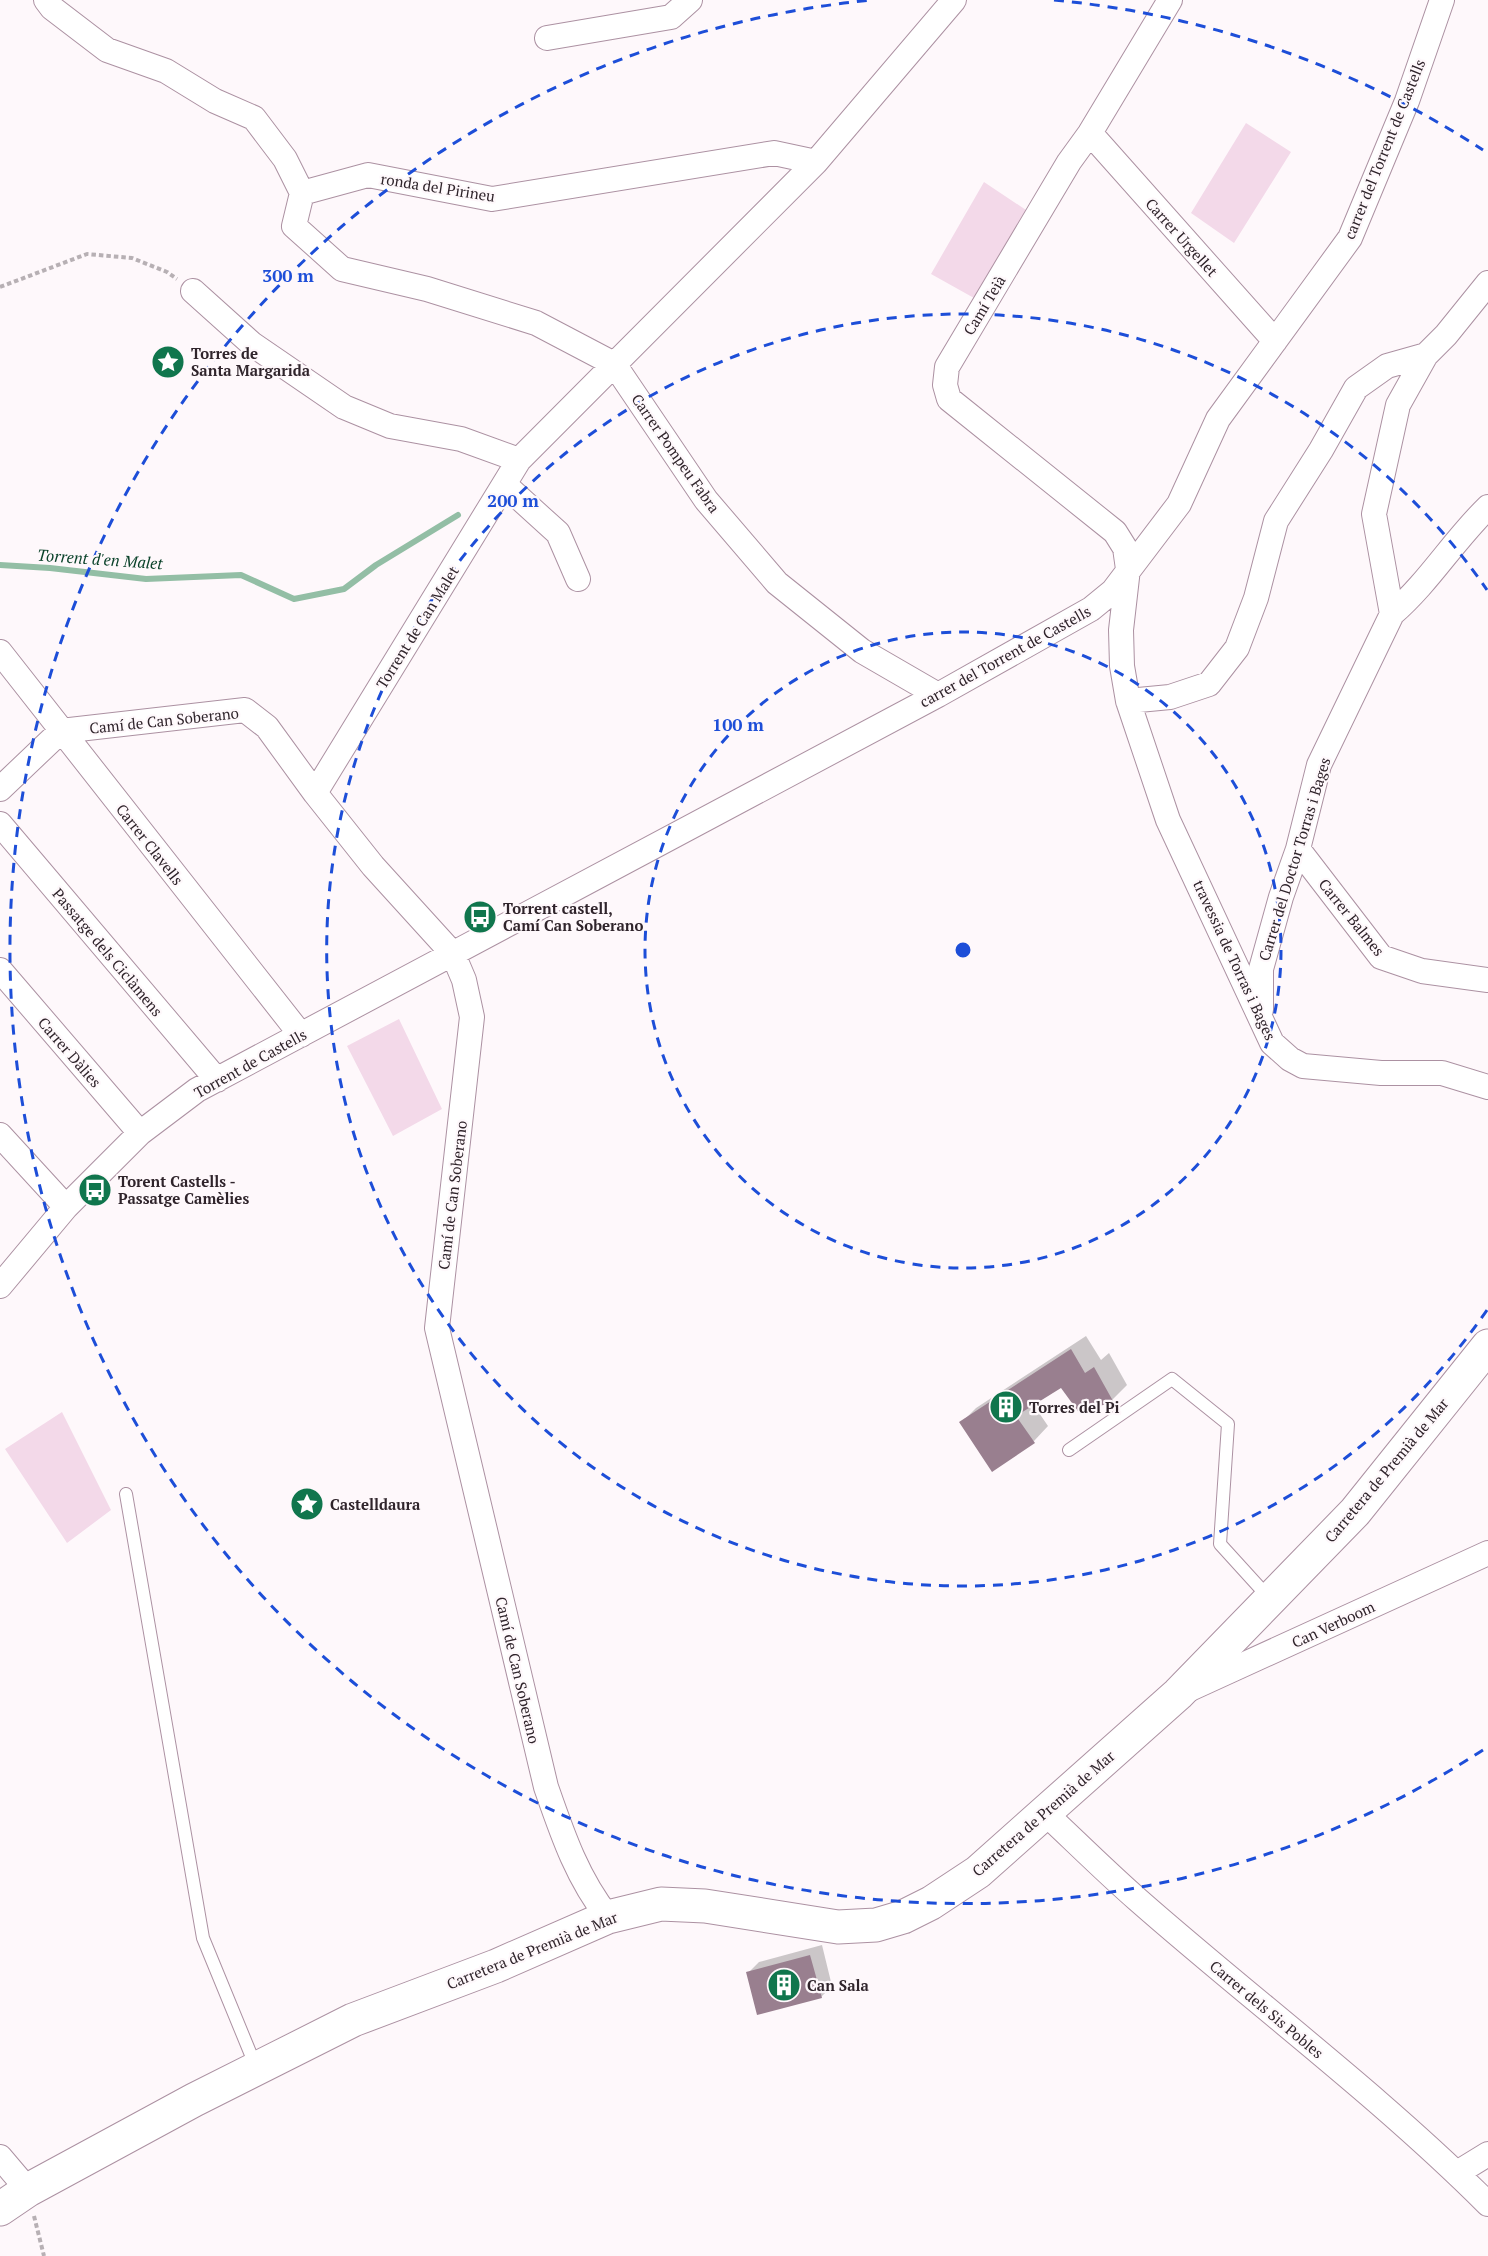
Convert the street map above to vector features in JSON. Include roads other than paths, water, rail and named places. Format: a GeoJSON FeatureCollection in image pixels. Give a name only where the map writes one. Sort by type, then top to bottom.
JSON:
{"type":"FeatureCollection","features":[{"type":"Feature","properties":{"kind":"street"},"geometry":{"type":"LineString","coordinates":[[46,0],[52,8],[107,50],[166,71],[215,101],[254,118],[285,159],[302,193],[294,226],[342,269],[428,289],[536,323],[614,364]]}},
{"type":"Feature","properties":{"kind":"street"},"geometry":{"type":"LineString","coordinates":[[547,38],[671,17],[690,0]]}},
{"type":"Feature","properties":{"kind":"street"},"geometry":{"type":"LineString","coordinates":[[193,291],[252,344],[344,407],[390,426],[461,439],[519,460],[816,162],[954,0]]}},
{"type":"Feature","properties":{"kind":"street","name":"Camí Teià"},"geometry":{"type":"LineString","coordinates":[[1128,569],[1125,548],[1115,532],[949,399],[945,384],[947,367],[1069,162],[1090,133],[1170,0]]}},
{"type":"Feature","properties":{"kind":"street","name":"carrer del Torrent de Castells"},"geometry":{"type":"LineString","coordinates":[[453,954],[938,694],[1091,609],[1113,591],[1179,504],[1218,419],[1350,238],[1407,101],[1442,0]]}},
{"type":"Feature","properties":{"kind":"street","name":"Carrer Urgellet"},"geometry":{"type":"LineString","coordinates":[[1090,133],[1275,341]]}},
{"type":"Feature","properties":{"kind":"street","name":"ronda del Pirineu"},"geometry":{"type":"LineString","coordinates":[[302,193],[368,175],[492,199],[774,153],[816,162]]}},
{"type":"Feature","properties":{"kind":"street"},"geometry":{"type":"LineString","coordinates":[[1392,614],[1374,514],[1398,405],[1426,355],[1453,328],[1488,283]]}},
{"type":"Feature","properties":{"kind":"street"},"geometry":{"type":"LineString","coordinates":[[1128,701],[1170,697],[1209,684],[1237,648],[1256,598],[1276,521],[1321,450],[1356,388],[1388,366],[1426,355]]}},
{"type":"Feature","properties":{"kind":"street","name":"Carrer Pompeu Fabra"},"geometry":{"type":"LineString","coordinates":[[614,364],[706,500],[777,583],[862,651],[938,694]]}},
{"type":"Feature","properties":{"kind":"street","name":"Torrent de Can Malet"},"geometry":{"type":"LineString","coordinates":[[315,793],[519,460]]}},
{"type":"Feature","properties":{"kind":"street"},"geometry":{"type":"LineString","coordinates":[[505,485],[558,533],[578,579]]}},
{"type":"Feature","properties":{"kind":"street"},"geometry":{"type":"LineString","coordinates":[[1392,614],[1412,597],[1468,527],[1488,507]]}},
{"type":"Feature","properties":{"kind":"street","name":"travessia de Torras i Bages"},"geometry":{"type":"LineString","coordinates":[[1128,569],[1121,630],[1122,666],[1128,701],[1168,820],[1272,1043],[1290,1059],[1303,1066],[1381,1073],[1442,1073],[1488,1087]]}},
{"type":"Feature","properties":{"kind":"street","name":"Carrer del Doctor Torras i Bages"},"geometry":{"type":"LineString","coordinates":[[1261,1016],[1261,969],[1281,897],[1298,849],[1319,765],[1392,614]]}},
{"type":"Feature","properties":{"kind":"street","name":"Carrer Clavells"},"geometry":{"type":"LineString","coordinates":[[0,652],[301,1035]]}},
{"type":"Feature","properties":{"kind":"street","name":"Camí de Can Soberano"},"geometry":{"type":"LineString","coordinates":[[62,731],[245,710],[267,727],[315,793],[373,866],[453,954],[464,980],[472,1017],[437,1328],[546,1787],[567,1847],[592,1897],[608,1917]]}},
{"type":"Feature","properties":{"kind":"street"},"geometry":{"type":"LineString","coordinates":[[0,789],[62,731]]}},
{"type":"Feature","properties":{"kind":"street","name":"Passatge dels Ciclàmens"},"geometry":{"type":"LineString","coordinates":[[0,824],[217,1080]]}},
{"type":"Feature","properties":{"kind":"street","name":"Carrer Balmes"},"geometry":{"type":"LineString","coordinates":[[1298,849],[1381,957],[1422,971],[1488,980]]}},
{"type":"Feature","properties":{"kind":"street","name":"Torrent de Castells"},"geometry":{"type":"LineString","coordinates":[[3,1276],[66,1207],[140,1133],[197,1090],[453,954]]}},
{"type":"Feature","properties":{"kind":"street","name":"Carrer Dàlies"},"geometry":{"type":"LineString","coordinates":[[0,970],[140,1133]]}},
{"type":"Feature","properties":{"kind":"street"},"geometry":{"type":"LineString","coordinates":[[0,1136],[66,1207]]}},
{"type":"Feature","properties":{"kind":"street","name":"Carretera de Premià de Mar"},"geometry":{"type":"LineString","coordinates":[[0,2209],[28,2190],[194,2100],[353,2020],[496,1966],[608,1917],[661,1904],[705,1906],[838,1927],[876,1925],[903,1917],[931,1903],[978,1872],[1178,1694],[1355,1512],[1488,1346]]}},
{"type":"Feature","properties":{"kind":"street","name":"Can Verboom"},"geometry":{"type":"LineString","coordinates":[[1178,1694],[1488,1553]]}},
{"type":"Feature","properties":{"kind":"street","name":"Carrer dels Sis Pobles"},"geometry":{"type":"LineString","coordinates":[[1046,1813],[1137,1899],[1362,2090],[1457,2173],[1488,2204]]}},
{"type":"Feature","properties":{"kind":"street"},"geometry":{"type":"LineString","coordinates":[[1457,2173],[1488,2154]]}},
{"type":"Feature","properties":{"kind":"street"},"geometry":{"type":"LineString","coordinates":[[0,2157],[28,2190]]}},
{"type":"Feature","properties":{"kind":"lane"},"geometry":{"type":"LineString","coordinates":[[1069,1450],[1172,1379],[1228,1425],[1220,1544],[1271,1600]]}},
{"type":"Feature","properties":{"kind":"lane"},"geometry":{"type":"LineString","coordinates":[[126,1494],[204,1938],[256,2068]]}},
{"type":"Feature","properties":{"kind":"waterway","name":"Torrent d'en Malet"},"geometry":{"type":"LineString","coordinates":[[0,565],[146,579],[241,575],[294,599],[344,589],[376,565],[458,515]]}},
{"type":"Feature","properties":{"kind":"place","name":"Torres de Santa Margarida"},"geometry":{"type":"Point","coordinates":[168,362]}},
{"type":"Feature","properties":{"kind":"place","name":"Torrent castell, Camí Can Soberano"},"geometry":{"type":"Point","coordinates":[480,917]}},
{"type":"Feature","properties":{"kind":"place","name":"Torent Castells - Passatge Camèlies"},"geometry":{"type":"Point","coordinates":[95,1190]}},
{"type":"Feature","properties":{"kind":"place","name":"Torres del Pi"},"geometry":{"type":"Point","coordinates":[1006,1407]}},
{"type":"Feature","properties":{"kind":"place","name":"Castelldaura"},"geometry":{"type":"Point","coordinates":[307,1504]}},
{"type":"Feature","properties":{"kind":"place","name":"Can Sala"},"geometry":{"type":"Point","coordinates":[784,1985]}}]}
